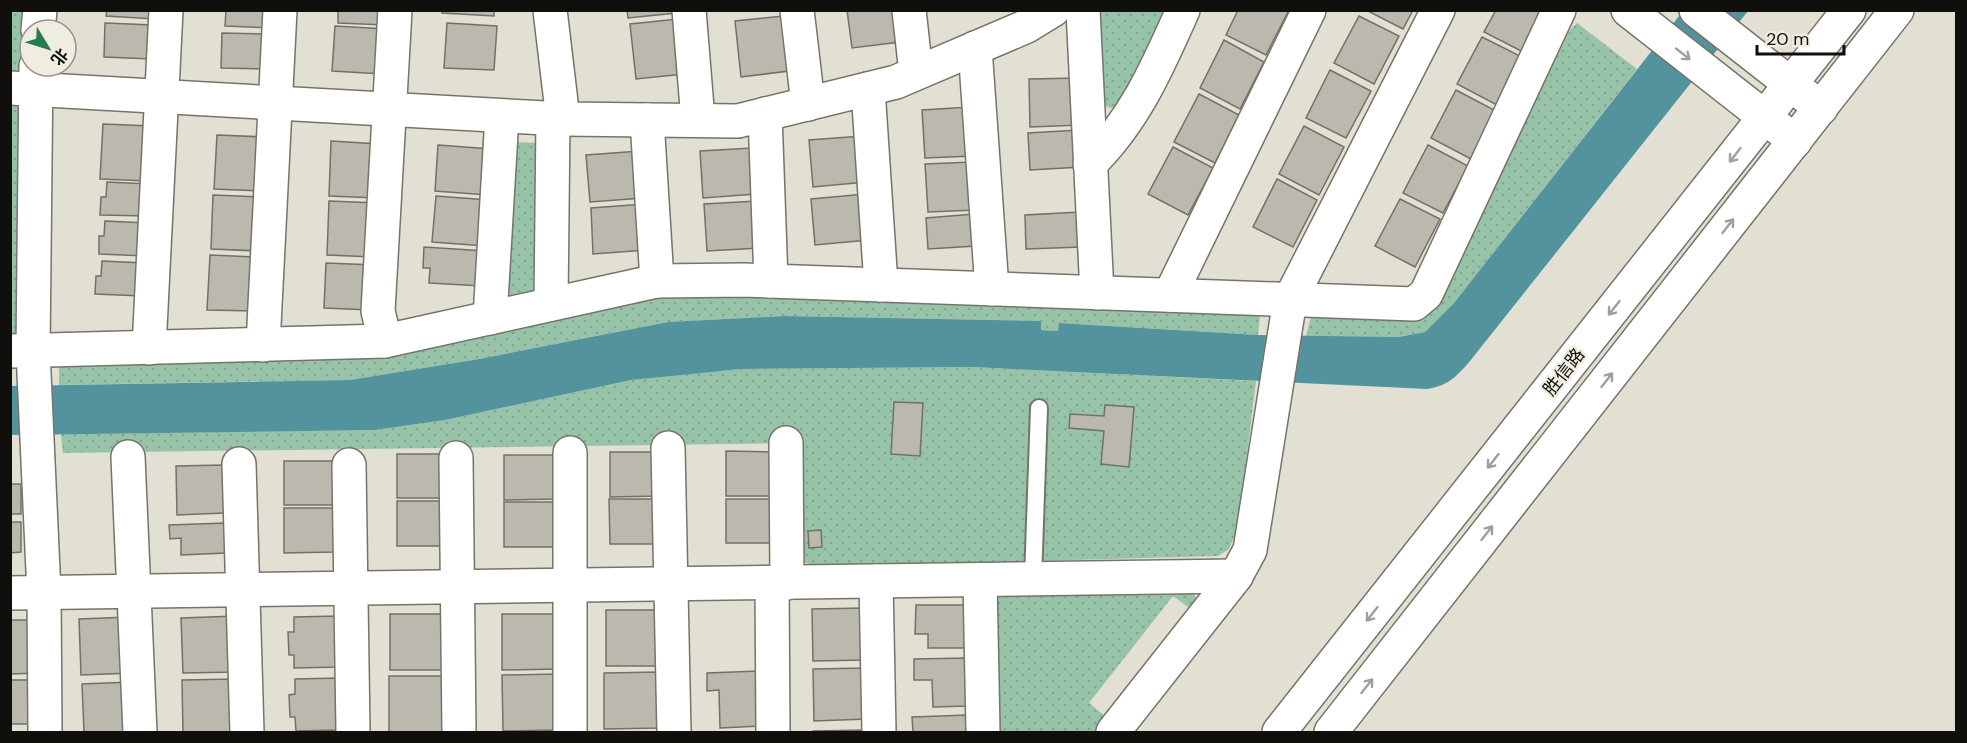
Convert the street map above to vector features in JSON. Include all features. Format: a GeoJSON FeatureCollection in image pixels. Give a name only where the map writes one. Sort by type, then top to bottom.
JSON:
{"type":"FeatureCollection","features":[{"type":"Feature","properties":{"kind":"street"},"geometry":{"type":"LineString","coordinates":[[149,348],[166,10]]}},
{"type":"Feature","properties":{"kind":"street"},"geometry":{"type":"LineString","coordinates":[[263,345],[280,10]]}},
{"type":"Feature","properties":{"kind":"street"},"geometry":{"type":"LineString","coordinates":[[385,342],[378,311],[395,10]]}},
{"type":"Feature","properties":{"kind":"street"},"geometry":{"type":"LineString","coordinates":[[550,10],[558,119],[551,304]]}},
{"type":"Feature","properties":{"kind":"street"},"geometry":{"type":"LineString","coordinates":[[689,10],[698,120]]}},
{"type":"Feature","properties":{"kind":"street"},"geometry":{"type":"LineString","coordinates":[[797,10],[808,104]]}},
{"type":"Feature","properties":{"kind":"street"},"geometry":{"type":"LineString","coordinates":[[909,10],[916,73]]}},
{"type":"Feature","properties":{"kind":"street"},"geometry":{"type":"LineString","coordinates":[[1083,10],[1097,292]]}},
{"type":"Feature","properties":{"kind":"street"},"geometry":{"type":"LineString","coordinates":[[1090,164],[1111,144],[1146,92],[1183,10]]}},
{"type":"Feature","properties":{"kind":"street"},"geometry":{"type":"LineString","coordinates":[[1170,295],[1309,10]]}},
{"type":"Feature","properties":{"kind":"street"},"geometry":{"type":"LineString","coordinates":[[1113,732],[1236,576],[1250,550],[1289,309],[1438,10]]}},
{"type":"Feature","properties":{"kind":"street"},"geometry":{"type":"LineString","coordinates":[[26,360],[149,348],[385,342],[657,281],[771,281],[1170,295],[1289,309],[1414,304],[1426,294],[1559,10]]}},
{"type":"Feature","properties":{"kind":"street"},"geometry":{"type":"LineString","coordinates":[[1628,10],[1795,141]]}},
{"type":"Feature","properties":{"kind":"street"},"geometry":{"type":"LineString","coordinates":[[1696,10],[1821,108]]}},
{"type":"Feature","properties":{"kind":"street","name":"胜信路"},"geometry":{"type":"LineString","coordinates":[[1279,732],[1849,10]]}},
{"type":"Feature","properties":{"kind":"street"},"geometry":{"type":"LineString","coordinates":[[1331,732],[1897,10]]}},
{"type":"Feature","properties":{"kind":"street"},"geometry":{"type":"LineString","coordinates":[[45,732],[44,593],[38,447],[26,360],[27,81],[161,96],[502,116],[558,119],[738,121],[896,82],[975,48],[1035,16]]}},
{"type":"Feature","properties":{"kind":"street"},"geometry":{"type":"LineString","coordinates":[[975,48],[992,289]]}},
{"type":"Feature","properties":{"kind":"street"},"geometry":{"type":"LineString","coordinates":[[868,89],[881,285]]}},
{"type":"Feature","properties":{"kind":"street"},"geometry":{"type":"LineString","coordinates":[[765,114],[771,281]]}},
{"type":"Feature","properties":{"kind":"street"},"geometry":{"type":"LineString","coordinates":[[490,318],[502,116]]}},
{"type":"Feature","properties":{"kind":"street"},"geometry":{"type":"LineString","coordinates":[[647,120],[657,281]]}},
{"type":"Feature","properties":{"kind":"street"},"geometry":{"type":"LineString","coordinates":[[773,732],[786,443]]}},
{"type":"Feature","properties":{"kind":"street"},"geometry":{"type":"LineString","coordinates":[[668,448],[674,732]]}},
{"type":"Feature","properties":{"kind":"street"},"geometry":{"type":"LineString","coordinates":[[570,453],[568,586],[570,732]]}},
{"type":"Feature","properties":{"kind":"street"},"geometry":{"type":"LineString","coordinates":[[128,457],[140,732]]}},
{"type":"Feature","properties":{"kind":"street"},"geometry":{"type":"LineString","coordinates":[[456,458],[459,732]]}},
{"type":"Feature","properties":{"kind":"street"},"geometry":{"type":"LineString","coordinates":[[239,464],[247,732]]}},
{"type":"Feature","properties":{"kind":"street"},"geometry":{"type":"LineString","coordinates":[[349,465],[353,732]]}},
{"type":"Feature","properties":{"kind":"street"},"geometry":{"type":"LineString","coordinates":[[10,593],[1236,576]]}},
{"type":"Feature","properties":{"kind":"street"},"geometry":{"type":"LineString","coordinates":[[980,580],[983,732]]}},
{"type":"Feature","properties":{"kind":"street"},"geometry":{"type":"LineString","coordinates":[[876,581],[879,732]]}},
{"type":"Feature","properties":{"kind":"lane"},"geometry":{"type":"LineString","coordinates":[[1033,579],[1039,408]]}},
{"type":"Feature","properties":{"kind":"green space"},"geometry":{"type":"Polygon","coordinates":[[[10,11],[27,11],[26,18],[18,18],[18,69],[11,71],[10,11]]]}},
{"type":"Feature","properties":{"kind":"green space"},"geometry":{"type":"Polygon","coordinates":[[[1098,11],[1167,11],[1118,106],[1110,108],[1103,104],[1098,11]]]}},
{"type":"Feature","properties":{"kind":"green space"},"geometry":{"type":"Polygon","coordinates":[[[1577,23],[1637,69],[1454,303],[1425,332],[1399,337],[1306,336],[1312,313],[1418,316],[1450,272],[1570,30],[1577,23]]]}},
{"type":"Feature","properties":{"kind":"green space"},"geometry":{"type":"Polygon","coordinates":[[[10,102],[20,108],[17,333],[13,338],[10,338],[10,102]]]}},
{"type":"Feature","properties":{"kind":"green space"},"geometry":{"type":"Polygon","coordinates":[[[512,142],[540,143],[540,293],[509,303],[500,288],[512,142]]]}},
{"type":"Feature","properties":{"kind":"green space"},"geometry":{"type":"Polygon","coordinates":[[[672,291],[1260,315],[1258,335],[1059,323],[1058,331],[1041,330],[1040,321],[784,316],[668,322],[479,359],[350,380],[59,385],[59,360],[672,291]]]}},
{"type":"Feature","properties":{"kind":"green space"},"geometry":{"type":"Polygon","coordinates":[[[971,367],[1256,381],[1238,527],[1229,549],[1218,556],[818,567],[798,560],[793,443],[63,453],[61,434],[375,430],[445,420],[631,380],[693,372],[740,369],[971,367]]]}},
{"type":"Feature","properties":{"kind":"green space"},"geometry":{"type":"Polygon","coordinates":[[[1194,593],[1197,601],[1195,612],[1173,596],[1089,703],[1110,720],[1100,732],[990,732],[988,595],[1194,593]]]}},
{"type":"Feature","properties":{"kind":"water"},"geometry":{"type":"Polygon","coordinates":[[[1683,11],[1748,11],[1470,361],[1452,379],[1434,388],[972,367],[740,369],[631,380],[445,420],[375,430],[11,435],[10,386],[350,380],[479,359],[668,322],[784,316],[1041,321],[1041,330],[1058,331],[1059,323],[1258,335],[1399,337],[1425,332],[1454,303],[1683,11]]]}},
{"type":"Feature","properties":{"kind":"building"},"geometry":{"type":"Polygon","coordinates":[[[107,10],[157,10],[156,19],[106,16],[107,10]]]}},
{"type":"Feature","properties":{"kind":"building"},"geometry":{"type":"Polygon","coordinates":[[[226,10],[273,10],[272,28],[225,26],[226,10]]]}},
{"type":"Feature","properties":{"kind":"building"},"geometry":{"type":"Polygon","coordinates":[[[338,10],[386,10],[385,25],[338,23],[338,10]]]}},
{"type":"Feature","properties":{"kind":"building"},"geometry":{"type":"Polygon","coordinates":[[[442,10],[494,10],[494,16],[442,13],[442,10]]]}},
{"type":"Feature","properties":{"kind":"building"},"geometry":{"type":"Polygon","coordinates":[[[627,10],[675,10],[676,13],[628,18],[627,10]]]}},
{"type":"Feature","properties":{"kind":"building"},"geometry":{"type":"Polygon","coordinates":[[[847,10],[897,10],[900,42],[852,48],[847,10]]]}},
{"type":"Feature","properties":{"kind":"building"},"geometry":{"type":"Polygon","coordinates":[[[1238,10],[1289,10],[1266,55],[1226,35],[1238,10]]]}},
{"type":"Feature","properties":{"kind":"building"},"geometry":{"type":"Polygon","coordinates":[[[1366,10],[1413,10],[1403,29],[1366,10]]]}},
{"type":"Feature","properties":{"kind":"building"},"geometry":{"type":"Polygon","coordinates":[[[1496,10],[1547,10],[1525,53],[1484,32],[1496,10]]]}},
{"type":"Feature","properties":{"kind":"building"},"geometry":{"type":"Polygon","coordinates":[[[783,16],[789,71],[741,77],[735,21],[783,16]]]}},
{"type":"Feature","properties":{"kind":"building"},"geometry":{"type":"Polygon","coordinates":[[[1359,16],[1399,36],[1374,84],[1334,63],[1359,16]]]}},
{"type":"Feature","properties":{"kind":"building"},"geometry":{"type":"Polygon","coordinates":[[[678,19],[684,74],[636,79],[630,24],[678,19]]]}},
{"type":"Feature","properties":{"kind":"building"},"geometry":{"type":"Polygon","coordinates":[[[105,23],[153,25],[152,59],[104,57],[105,23]]]}},
{"type":"Feature","properties":{"kind":"building"},"geometry":{"type":"Polygon","coordinates":[[[447,23],[497,26],[494,70],[444,68],[447,23]]]}},
{"type":"Feature","properties":{"kind":"building"},"geometry":{"type":"Polygon","coordinates":[[[335,26],[386,29],[383,74],[332,71],[335,26]]]}},
{"type":"Feature","properties":{"kind":"building"},"geometry":{"type":"Polygon","coordinates":[[[222,33],[270,34],[268,69],[221,68],[222,33]]]}},
{"type":"Feature","properties":{"kind":"building"},"geometry":{"type":"Polygon","coordinates":[[[1482,37],[1522,57],[1497,105],[1457,84],[1482,37]]]}},
{"type":"Feature","properties":{"kind":"building"},"geometry":{"type":"Polygon","coordinates":[[[1224,40],[1264,62],[1240,109],[1200,88],[1224,40]]]}},
{"type":"Feature","properties":{"kind":"building"},"geometry":{"type":"Polygon","coordinates":[[[1330,70],[1371,91],[1346,138],[1306,118],[1330,70]]]}},
{"type":"Feature","properties":{"kind":"building"},"geometry":{"type":"Polygon","coordinates":[[[1079,78],[1081,125],[1030,127],[1029,79],[1079,78]]]}},
{"type":"Feature","properties":{"kind":"building"},"geometry":{"type":"Polygon","coordinates":[[[1456,90],[1496,111],[1471,159],[1431,138],[1456,90]]]}},
{"type":"Feature","properties":{"kind":"building"},"geometry":{"type":"Polygon","coordinates":[[[1199,94],[1239,115],[1215,163],[1174,142],[1199,94]]]}},
{"type":"Feature","properties":{"kind":"building"},"geometry":{"type":"Polygon","coordinates":[[[970,107],[973,156],[925,158],[922,110],[970,107]]]}},
{"type":"Feature","properties":{"kind":"building"},"geometry":{"type":"Polygon","coordinates":[[[103,124],[151,126],[148,181],[100,179],[103,124]]]}},
{"type":"Feature","properties":{"kind":"building"},"geometry":{"type":"Polygon","coordinates":[[[1304,126],[1344,147],[1319,195],[1279,174],[1304,126]]]}},
{"type":"Feature","properties":{"kind":"building"},"geometry":{"type":"Polygon","coordinates":[[[1080,130],[1082,167],[1030,170],[1028,133],[1080,130]]]}},
{"type":"Feature","properties":{"kind":"building"},"geometry":{"type":"Polygon","coordinates":[[[217,135],[265,137],[263,191],[214,189],[217,135]]]}},
{"type":"Feature","properties":{"kind":"building"},"geometry":{"type":"Polygon","coordinates":[[[862,136],[866,182],[813,187],[809,140],[862,136]]]}},
{"type":"Feature","properties":{"kind":"building"},"geometry":{"type":"Polygon","coordinates":[[[331,141],[380,144],[378,198],[329,196],[331,141]]]}},
{"type":"Feature","properties":{"kind":"building"},"geometry":{"type":"Polygon","coordinates":[[[438,145],[491,149],[488,195],[435,191],[438,145]]]}},
{"type":"Feature","properties":{"kind":"building"},"geometry":{"type":"Polygon","coordinates":[[[1428,145],[1468,166],[1443,213],[1403,193],[1428,145]]]}},
{"type":"Feature","properties":{"kind":"building"},"geometry":{"type":"Polygon","coordinates":[[[1173,147],[1213,168],[1188,215],[1148,194],[1173,147]]]}},
{"type":"Feature","properties":{"kind":"building"},"geometry":{"type":"Polygon","coordinates":[[[753,148],[756,194],[703,198],[700,151],[753,148]]]}},
{"type":"Feature","properties":{"kind":"building"},"geometry":{"type":"Polygon","coordinates":[[[640,151],[643,198],[590,202],[586,155],[640,151]]]}},
{"type":"Feature","properties":{"kind":"building"},"geometry":{"type":"Polygon","coordinates":[[[973,162],[976,210],[928,212],[925,164],[973,162]]]}},
{"type":"Feature","properties":{"kind":"building"},"geometry":{"type":"Polygon","coordinates":[[[1277,179],[1317,200],[1293,247],[1253,227],[1277,179]]]}},
{"type":"Feature","properties":{"kind":"building"},"geometry":{"type":"Polygon","coordinates":[[[107,182],[149,184],[148,216],[100,215],[101,197],[106,197],[107,182]]]}},
{"type":"Feature","properties":{"kind":"building"},"geometry":{"type":"Polygon","coordinates":[[[865,194],[868,240],[815,245],[811,199],[865,194]]]}},
{"type":"Feature","properties":{"kind":"building"},"geometry":{"type":"Polygon","coordinates":[[[213,195],[261,197],[259,251],[211,249],[213,195]]]}},
{"type":"Feature","properties":{"kind":"building"},"geometry":{"type":"Polygon","coordinates":[[[436,196],[489,200],[486,246],[432,242],[436,196]]]}},
{"type":"Feature","properties":{"kind":"building"},"geometry":{"type":"Polygon","coordinates":[[[1400,199],[1440,219],[1415,267],[1375,246],[1400,199]]]}},
{"type":"Feature","properties":{"kind":"building"},"geometry":{"type":"Polygon","coordinates":[[[329,201],[377,203],[375,257],[327,255],[329,201]]]}},
{"type":"Feature","properties":{"kind":"building"},"geometry":{"type":"Polygon","coordinates":[[[757,201],[760,248],[707,251],[704,204],[757,201]]]}},
{"type":"Feature","properties":{"kind":"building"},"geometry":{"type":"Polygon","coordinates":[[[644,204],[647,250],[593,254],[591,208],[644,204]]]}},
{"type":"Feature","properties":{"kind":"building"},"geometry":{"type":"Polygon","coordinates":[[[1080,212],[1082,247],[1026,249],[1025,215],[1080,212]]]}},
{"type":"Feature","properties":{"kind":"building"},"geometry":{"type":"Polygon","coordinates":[[[974,214],[976,246],[928,249],[926,218],[974,214]]]}},
{"type":"Feature","properties":{"kind":"building"},"geometry":{"type":"Polygon","coordinates":[[[105,221],[147,223],[146,256],[99,254],[99,236],[104,236],[105,221]]]}},
{"type":"Feature","properties":{"kind":"building"},"geometry":{"type":"Polygon","coordinates":[[[424,247],[485,251],[482,286],[429,283],[430,268],[423,268],[424,247]]]}},
{"type":"Feature","properties":{"kind":"building"},"geometry":{"type":"Polygon","coordinates":[[[210,255],[258,257],[256,311],[207,310],[210,255]]]}},
{"type":"Feature","properties":{"kind":"building"},"geometry":{"type":"Polygon","coordinates":[[[102,261],[144,263],[142,296],[95,294],[96,276],[101,276],[102,261]]]}},
{"type":"Feature","properties":{"kind":"building"},"geometry":{"type":"Polygon","coordinates":[[[326,263],[374,265],[371,310],[324,308],[326,263]]]}},
{"type":"Feature","properties":{"kind":"building"},"geometry":{"type":"Polygon","coordinates":[[[894,402],[923,403],[920,456],[891,454],[894,402]]]}},
{"type":"Feature","properties":{"kind":"building"},"geometry":{"type":"Polygon","coordinates":[[[1105,405],[1134,407],[1129,467],[1101,464],[1104,431],[1069,428],[1070,414],[1104,416],[1105,405]]]}},
{"type":"Feature","properties":{"kind":"building"},"geometry":{"type":"Polygon","coordinates":[[[726,451],[777,452],[776,496],[726,496],[726,451]]]}},
{"type":"Feature","properties":{"kind":"building"},"geometry":{"type":"Polygon","coordinates":[[[610,452],[660,452],[660,496],[610,497],[610,452]]]}},
{"type":"Feature","properties":{"kind":"building"},"geometry":{"type":"Polygon","coordinates":[[[397,454],[447,454],[447,498],[397,498],[397,454]]]}},
{"type":"Feature","properties":{"kind":"building"},"geometry":{"type":"Polygon","coordinates":[[[504,455],[554,455],[554,499],[504,500],[504,455]]]}},
{"type":"Feature","properties":{"kind":"building"},"geometry":{"type":"Polygon","coordinates":[[[284,461],[335,461],[335,505],[284,505],[284,461]]]}},
{"type":"Feature","properties":{"kind":"building"},"geometry":{"type":"Polygon","coordinates":[[[223,465],[224,513],[177,515],[176,466],[223,465]]]}},
{"type":"Feature","properties":{"kind":"building"},"geometry":{"type":"Polygon","coordinates":[[[10,484],[21,484],[21,514],[10,514],[10,484]]]}},
{"type":"Feature","properties":{"kind":"building"},"geometry":{"type":"Polygon","coordinates":[[[609,499],[660,499],[660,544],[610,544],[609,499]]]}},
{"type":"Feature","properties":{"kind":"building"},"geometry":{"type":"Polygon","coordinates":[[[726,499],[776,499],[776,543],[726,543],[726,499]]]}},
{"type":"Feature","properties":{"kind":"building"},"geometry":{"type":"Polygon","coordinates":[[[397,501],[447,501],[447,546],[397,546],[397,501]]]}},
{"type":"Feature","properties":{"kind":"building"},"geometry":{"type":"Polygon","coordinates":[[[504,502],[554,502],[554,547],[504,547],[504,502]]]}},
{"type":"Feature","properties":{"kind":"building"},"geometry":{"type":"Polygon","coordinates":[[[284,508],[334,508],[334,552],[284,553],[284,508]]]}},
{"type":"Feature","properties":{"kind":"building"},"geometry":{"type":"Polygon","coordinates":[[[10,522],[21,522],[21,552],[10,553],[10,522]]]}},
{"type":"Feature","properties":{"kind":"building"},"geometry":{"type":"Polygon","coordinates":[[[225,523],[226,553],[181,555],[181,538],[170,539],[169,525],[225,523]]]}},
{"type":"Feature","properties":{"kind":"building"},"geometry":{"type":"Polygon","coordinates":[[[821,530],[822,547],[809,548],[808,531],[821,530]]]}},
{"type":"Feature","properties":{"kind":"building"},"geometry":{"type":"Polygon","coordinates":[[[916,605],[968,605],[968,648],[928,648],[928,634],[915,634],[916,605]]]}},
{"type":"Feature","properties":{"kind":"building"},"geometry":{"type":"Polygon","coordinates":[[[864,608],[865,660],[813,661],[812,609],[864,608]]]}},
{"type":"Feature","properties":{"kind":"building"},"geometry":{"type":"Polygon","coordinates":[[[606,610],[661,610],[662,666],[606,666],[606,610]]]}},
{"type":"Feature","properties":{"kind":"building"},"geometry":{"type":"Polygon","coordinates":[[[390,614],[446,614],[446,670],[390,670],[390,614]]]}},
{"type":"Feature","properties":{"kind":"building"},"geometry":{"type":"Polygon","coordinates":[[[502,614],[558,614],[558,669],[502,670],[502,614]]]}},
{"type":"Feature","properties":{"kind":"building"},"geometry":{"type":"Polygon","coordinates":[[[236,616],[237,672],[183,673],[181,618],[236,616]]]}},
{"type":"Feature","properties":{"kind":"building"},"geometry":{"type":"Polygon","coordinates":[[[339,616],[340,667],[294,668],[294,655],[289,655],[288,632],[294,632],[294,617],[339,616]]]}},
{"type":"Feature","properties":{"kind":"building"},"geometry":{"type":"Polygon","coordinates":[[[129,617],[132,673],[81,675],[79,619],[129,617]]]}},
{"type":"Feature","properties":{"kind":"building"},"geometry":{"type":"Polygon","coordinates":[[[10,620],[36,620],[38,673],[10,674],[10,620]]]}},
{"type":"Feature","properties":{"kind":"building"},"geometry":{"type":"Polygon","coordinates":[[[968,658],[968,706],[933,707],[932,680],[914,680],[914,659],[968,658]]]}},
{"type":"Feature","properties":{"kind":"building"},"geometry":{"type":"Polygon","coordinates":[[[866,668],[867,719],[814,721],[813,669],[866,668]]]}},
{"type":"Feature","properties":{"kind":"building"},"geometry":{"type":"Polygon","coordinates":[[[759,671],[761,726],[720,728],[719,690],[707,691],[707,673],[759,671]]]}},
{"type":"Feature","properties":{"kind":"building"},"geometry":{"type":"Polygon","coordinates":[[[660,672],[660,728],[604,729],[604,673],[660,672]]]}},
{"type":"Feature","properties":{"kind":"building"},"geometry":{"type":"Polygon","coordinates":[[[558,674],[558,730],[503,731],[502,675],[558,674]]]}},
{"type":"Feature","properties":{"kind":"building"},"geometry":{"type":"Polygon","coordinates":[[[389,676],[444,676],[445,732],[389,732],[389,676]]]}},
{"type":"Feature","properties":{"kind":"building"},"geometry":{"type":"Polygon","coordinates":[[[340,678],[341,730],[296,731],[295,717],[290,717],[289,695],[295,694],[295,679],[340,678]]]}},
{"type":"Feature","properties":{"kind":"building"},"geometry":{"type":"Polygon","coordinates":[[[236,679],[237,732],[183,732],[182,680],[236,679]]]}},
{"type":"Feature","properties":{"kind":"building"},"geometry":{"type":"Polygon","coordinates":[[[10,680],[36,680],[37,724],[10,724],[10,680]]]}},
{"type":"Feature","properties":{"kind":"building"},"geometry":{"type":"Polygon","coordinates":[[[131,682],[133,732],[84,732],[82,684],[131,682]]]}},
{"type":"Feature","properties":{"kind":"building"},"geometry":{"type":"Polygon","coordinates":[[[968,715],[969,732],[913,732],[912,717],[968,715]]]}},
{"type":"Feature","properties":{"kind":"building"},"geometry":{"type":"Polygon","coordinates":[[[866,730],[866,732],[813,732],[813,731],[866,730]]]}}]}
